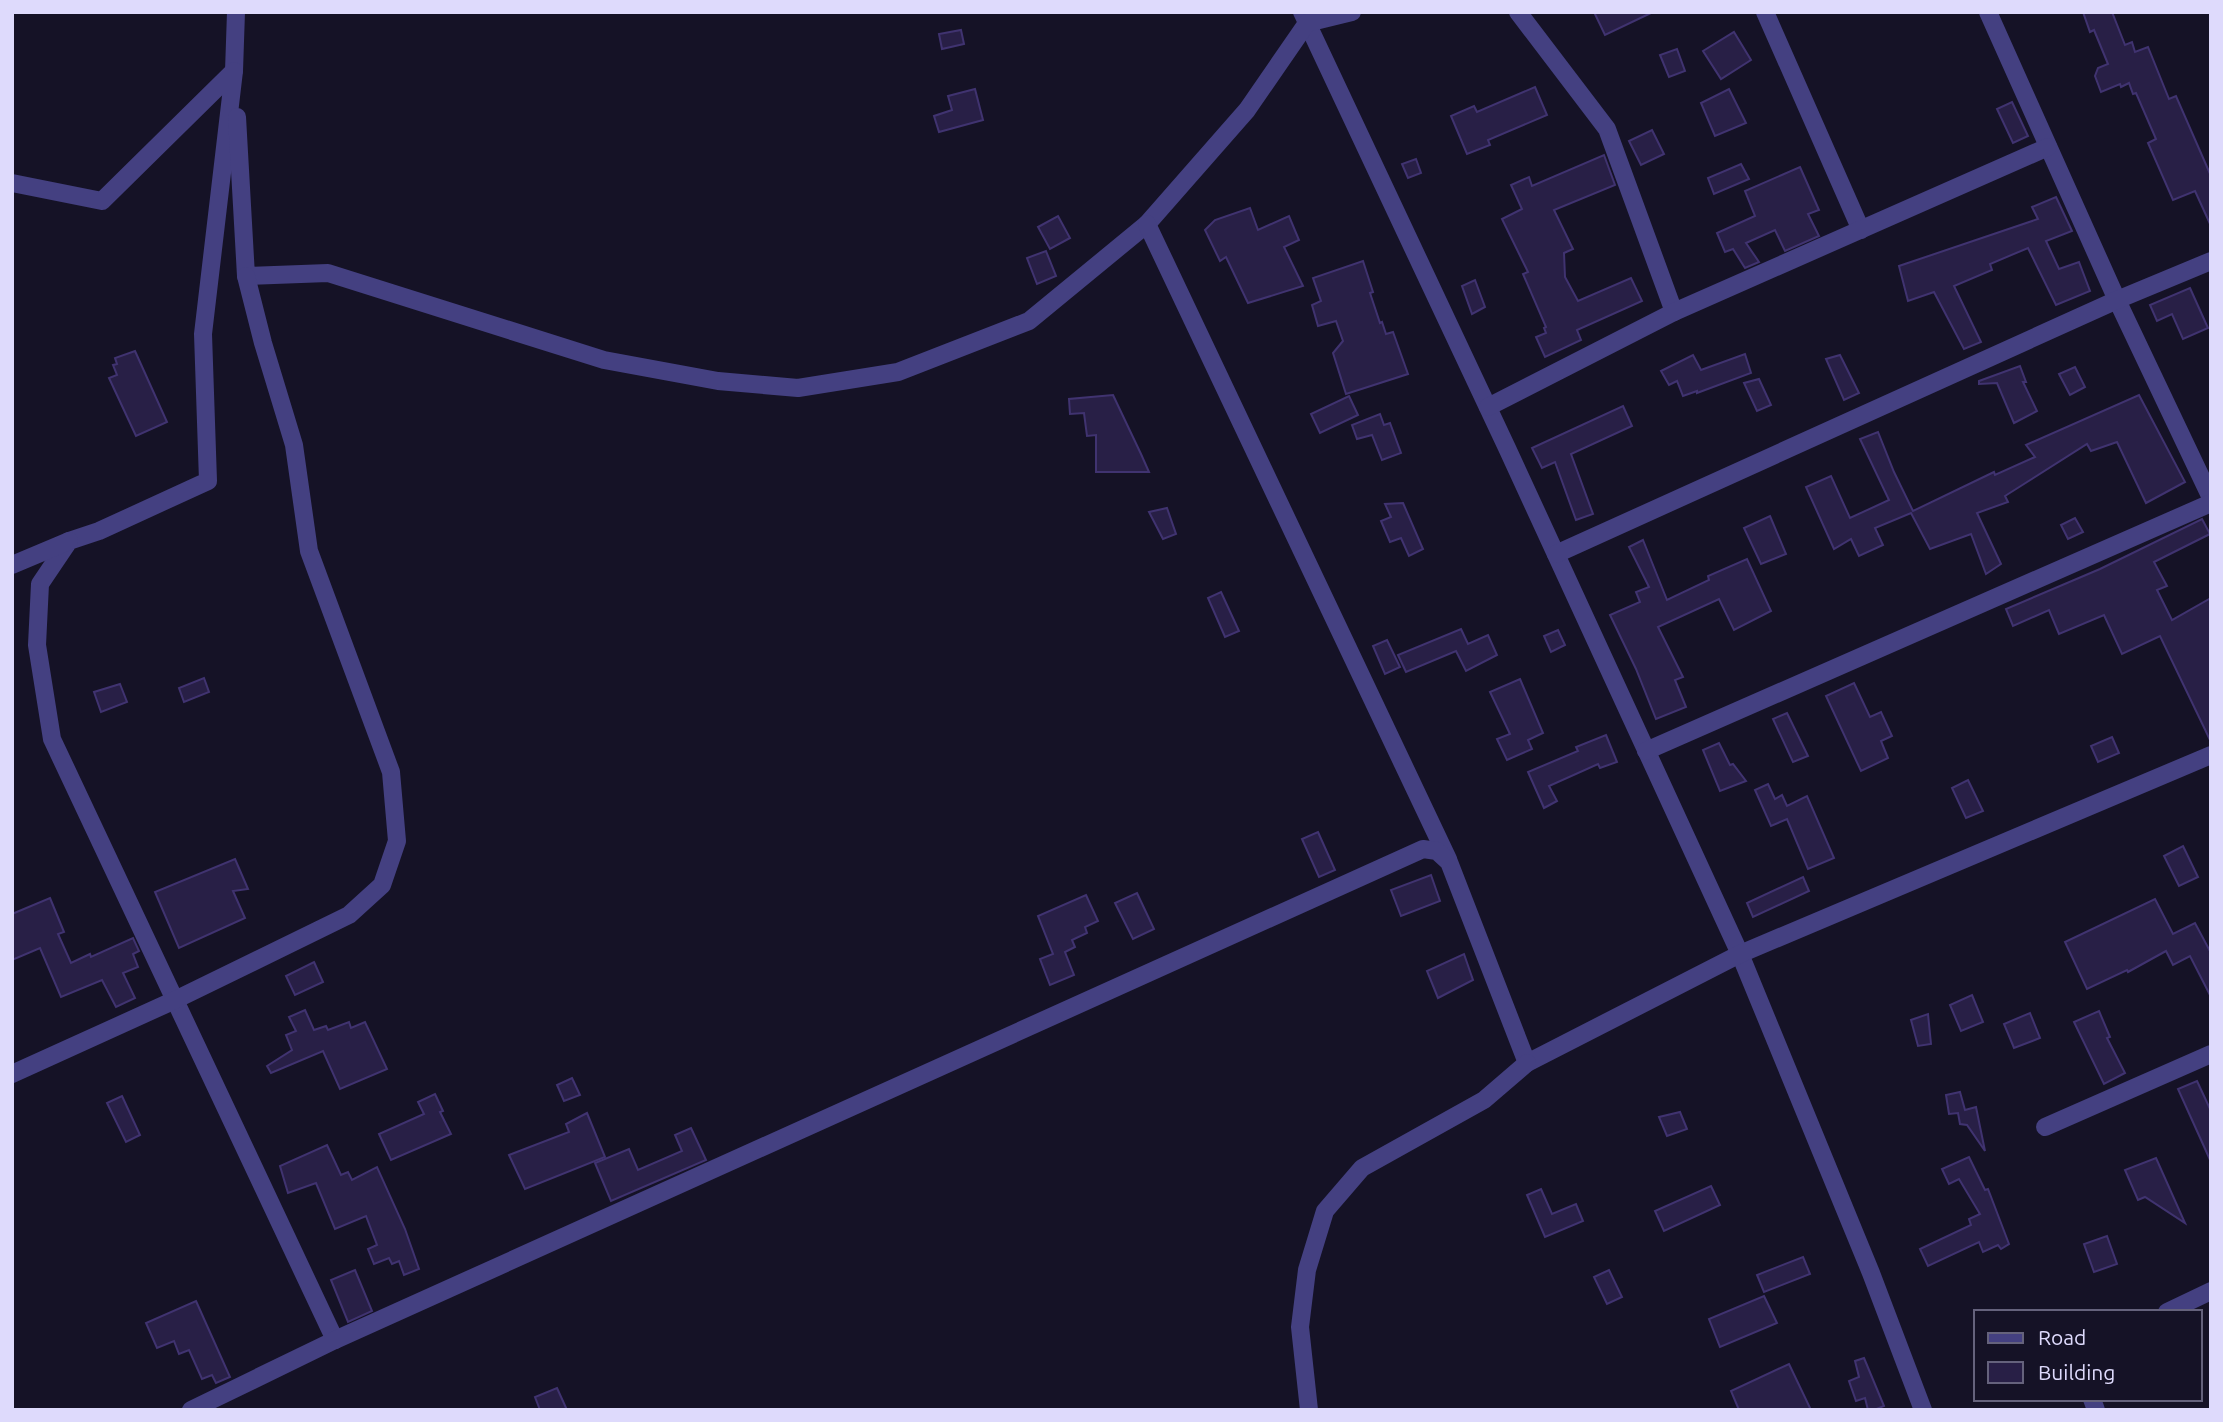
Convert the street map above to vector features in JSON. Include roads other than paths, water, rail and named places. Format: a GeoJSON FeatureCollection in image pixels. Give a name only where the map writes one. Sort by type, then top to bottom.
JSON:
{"type":"FeatureCollection","features":[{"type":"Feature","properties":{"kind":"street"},"geometry":{"type":"LineString","coordinates":[[12,565],[99,531],[208,481],[203,334],[234,71],[236,12]]}},
{"type":"Feature","properties":{"kind":"street"},"geometry":{"type":"LineString","coordinates":[[1305,18],[1352,12]]}},
{"type":"Feature","properties":{"kind":"street"},"geometry":{"type":"LineString","coordinates":[[1518,12],[1608,129],[1674,312]]}},
{"type":"Feature","properties":{"kind":"street"},"geometry":{"type":"LineString","coordinates":[[1765,12],[1861,230]]}},
{"type":"Feature","properties":{"kind":"street"},"geometry":{"type":"LineString","coordinates":[[1646,751],[2211,500],[2117,300],[1988,12]]}},
{"type":"Feature","properties":{"kind":"street"},"geometry":{"type":"LineString","coordinates":[[246,276],[328,273],[604,360],[718,382],[798,388],[898,372],[1030,321],[1147,224],[1247,110],[1305,18]]}},
{"type":"Feature","properties":{"kind":"street"},"geometry":{"type":"LineString","coordinates":[[1305,18],[1740,954],[1871,1273],[1923,1410]]}},
{"type":"Feature","properties":{"kind":"street"},"geometry":{"type":"LineString","coordinates":[[12,183],[102,201],[234,71]]}},
{"type":"Feature","properties":{"kind":"street"},"geometry":{"type":"LineString","coordinates":[[12,1074],[175,1000],[349,915],[382,885],[397,841],[391,772],[309,551],[294,446],[246,276],[234,71]]}},
{"type":"Feature","properties":{"kind":"street"},"geometry":{"type":"LineString","coordinates":[[1488,407],[1674,312],[2048,148]]}},
{"type":"Feature","properties":{"kind":"street"},"geometry":{"type":"LineString","coordinates":[[1147,224],[1449,862],[1527,1063]]}},
{"type":"Feature","properties":{"kind":"street"},"geometry":{"type":"LineString","coordinates":[[1556,554],[2117,300],[2211,261]]}},
{"type":"Feature","properties":{"kind":"street"},"geometry":{"type":"LineString","coordinates":[[69,541],[40,584],[37,645],[52,739],[335,1340]]}},
{"type":"Feature","properties":{"kind":"street"},"geometry":{"type":"LineString","coordinates":[[1309,1410],[1300,1327],[1307,1270],[1325,1211],[1362,1168],[1484,1100],[1527,1063],[1740,954],[2211,755]]}},
{"type":"Feature","properties":{"kind":"street"},"geometry":{"type":"LineString","coordinates":[[191,1410],[335,1340],[1423,849],[1437,851],[1449,862]]}},
{"type":"Feature","properties":{"kind":"street"},"geometry":{"type":"LineString","coordinates":[[2045,1127],[2211,1054]]}},
{"type":"Feature","properties":{"kind":"street"},"geometry":{"type":"LineString","coordinates":[[2171,1310],[2211,1292]]}}]}
